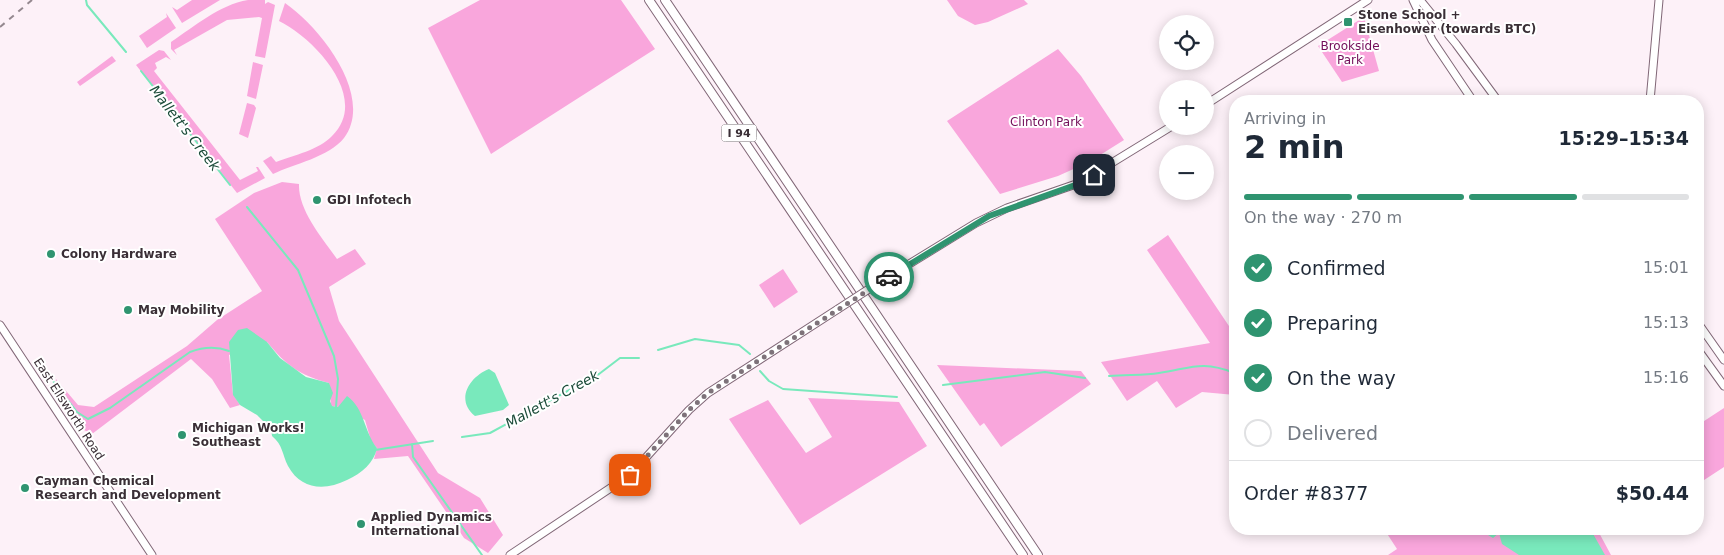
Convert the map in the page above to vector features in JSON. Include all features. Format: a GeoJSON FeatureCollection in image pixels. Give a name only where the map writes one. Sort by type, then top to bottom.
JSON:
{"type":"FeatureCollection","features":[{"type":"Feature","properties":{"kind":"highway","name":"I 94"},"geometry":{"type":"LineString","coordinates":[[650,0],[1023,555]]}},
{"type":"Feature","properties":{"kind":"highway","name":"I 94"},"geometry":{"type":"LineString","coordinates":[[665,0],[1038,555]]}},
{"type":"Feature","properties":{"kind":"main road"},"geometry":{"type":"LineString","coordinates":[[1214,99],[1368,0]]}},
{"type":"Feature","properties":{"kind":"main road"},"geometry":{"type":"LineString","coordinates":[[1413,0],[1432,40],[1469,95]]}},
{"type":"Feature","properties":{"kind":"main road"},"geometry":{"type":"LineString","coordinates":[[1420,0],[1456,44],[1494,95]]}},
{"type":"Feature","properties":{"kind":"main road"},"geometry":{"type":"LineString","coordinates":[[1651,95],[1659,0]]}},
{"type":"Feature","properties":{"kind":"main road"},"geometry":{"type":"LineString","coordinates":[[510,555],[630,475],[689,410],[708,393],[976,223],[1007,208],[1078,184],[1159,134]]}},
{"type":"Feature","properties":{"kind":"main road","name":"East Ellsworth Road"},"geometry":{"type":"LineString","coordinates":[[0,325],[152,555]]}},
{"type":"Feature","properties":{"kind":"main road"},"geometry":{"type":"LineString","coordinates":[[1704,332],[1724,360]]}},
{"type":"Feature","properties":{"kind":"main road"},"geometry":{"type":"LineString","coordinates":[[1704,358],[1715,367],[1724,380]]}},
{"type":"Feature","properties":{"kind":"main road"},"geometry":{"type":"LineString","coordinates":[[1704,359],[1724,386]]}},
{"type":"Feature","properties":{"kind":"green space"},"geometry":{"type":"Polygon","coordinates":[[[192,0],[220,0],[182,23],[172,7],[177,10],[192,0]]]}},
{"type":"Feature","properties":{"kind":"green space"},"geometry":{"type":"Polygon","coordinates":[[[248,0],[265,0],[265,4],[268,2],[275,5],[265,58],[255,56],[262,18],[259,17],[227,20],[174,50],[177,55],[171,49],[171,42],[217,11],[248,0]]]}},
{"type":"Feature","properties":{"kind":"green space"},"geometry":{"type":"Polygon","coordinates":[[[480,0],[621,0],[655,49],[491,154],[428,28],[480,0]]]}},
{"type":"Feature","properties":{"kind":"green space"},"geometry":{"type":"Polygon","coordinates":[[[947,0],[1024,0],[1028,4],[988,22],[975,25],[958,16],[947,0]]]}},
{"type":"Feature","properties":{"kind":"green space"},"geometry":{"type":"Polygon","coordinates":[[[285,3],[313,28],[339,64],[348,83],[353,103],[352,121],[344,138],[338,145],[320,155],[273,174],[263,161],[271,156],[276,162],[306,152],[327,141],[342,121],[345,104],[342,87],[321,55],[308,41],[279,21],[285,3]]]}},
{"type":"Feature","properties":{"kind":"green space"},"geometry":{"type":"Polygon","coordinates":[[[166,13],[176,28],[147,48],[139,36],[167,17],[166,13]]]}},
{"type":"Feature","properties":{"kind":"green space","name":"Brookside Park"},"geometry":{"type":"Polygon","coordinates":[[[1364,17],[1379,71],[1342,82],[1318,46],[1364,17]]]}},
{"type":"Feature","properties":{"kind":"green space","name":"Clinton Park"},"geometry":{"type":"Polygon","coordinates":[[[1058,49],[1081,76],[1124,140],[1089,162],[1058,176],[1000,194],[947,121],[1058,49]]]}},
{"type":"Feature","properties":{"kind":"green space"},"geometry":{"type":"Polygon","coordinates":[[[159,50],[164,51],[171,60],[166,57],[155,63],[157,68],[154,71],[240,180],[258,171],[256,167],[258,167],[265,178],[237,193],[136,65],[159,50]]]}},
{"type":"Feature","properties":{"kind":"green space"},"geometry":{"type":"Polygon","coordinates":[[[112,56],[116,61],[80,86],[77,82],[112,56]]]}},
{"type":"Feature","properties":{"kind":"green space"},"geometry":{"type":"Polygon","coordinates":[[[253,62],[263,65],[256,99],[247,96],[253,62]]]}},
{"type":"Feature","properties":{"kind":"green space"},"geometry":{"type":"Polygon","coordinates":[[[247,103],[254,105],[256,108],[248,138],[239,134],[247,103]]]}},
{"type":"Feature","properties":{"kind":"green space"},"geometry":{"type":"Polygon","coordinates":[[[282,182],[299,184],[302,204],[307,214],[337,259],[355,249],[366,264],[329,287],[339,321],[438,473],[480,498],[503,535],[488,553],[464,538],[408,456],[374,459],[377,448],[371,441],[365,420],[338,407],[331,406],[329,383],[301,373],[287,363],[267,342],[229,355],[233,394],[240,405],[230,408],[212,379],[191,359],[92,434],[78,427],[55,389],[56,379],[78,405],[94,407],[187,346],[217,320],[262,291],[215,219],[254,193],[282,182]]]}},
{"type":"Feature","properties":{"kind":"green space"},"geometry":{"type":"Polygon","coordinates":[[[1168,235],[1229,326],[1229,394],[1202,392],[1176,408],[1157,381],[1127,401],[1101,362],[1210,343],[1147,250],[1168,235]]]}},
{"type":"Feature","properties":{"kind":"green space"},"geometry":{"type":"Polygon","coordinates":[[[783,269],[798,292],[774,308],[759,285],[783,269]]]}},
{"type":"Feature","properties":{"kind":"green space"},"geometry":{"type":"Polygon","coordinates":[[[937,365],[1081,371],[1091,384],[1001,447],[984,423],[980,426],[937,365]]]}},
{"type":"Feature","properties":{"kind":"green space"},"geometry":{"type":"Polygon","coordinates":[[[808,398],[899,402],[927,446],[800,525],[729,419],[768,400],[806,453],[832,437],[808,398]]]}},
{"type":"Feature","properties":{"kind":"green space"},"geometry":{"type":"Polygon","coordinates":[[[1724,408],[1724,467],[1704,480],[1704,421],[1724,408]]]}},
{"type":"Feature","properties":{"kind":"green space"},"geometry":{"type":"Polygon","coordinates":[[[1388,535],[1600,535],[1611,555],[1388,555],[1397,549],[1388,535]]]}},
{"type":"Feature","properties":{"kind":"shaded area"},"geometry":{"type":"Polygon","coordinates":[[[247,328],[267,342],[280,358],[306,377],[329,383],[333,393],[330,401],[332,406],[338,407],[347,396],[353,401],[377,448],[370,463],[362,471],[339,484],[322,487],[307,484],[293,474],[280,446],[272,436],[271,429],[257,415],[240,405],[233,395],[229,342],[238,330],[247,328]]]}},
{"type":"Feature","properties":{"kind":"shaded area"},"geometry":{"type":"Polygon","coordinates":[[[489,369],[495,373],[509,405],[503,410],[475,416],[469,410],[466,403],[467,389],[476,377],[489,369]]]}},
{"type":"Feature","properties":{"kind":"shaded area"},"geometry":{"type":"Polygon","coordinates":[[[1500,535],[1594,535],[1605,555],[1519,555],[1502,544],[1500,535]]]}},
{"type":"Feature","properties":{"kind":"waterway","name":"Mallett's Creek"},"geometry":{"type":"LineString","coordinates":[[86,0],[87,5],[126,52]]}},
{"type":"Feature","properties":{"kind":"waterway","name":"Mallett's Creek"},"geometry":{"type":"LineString","coordinates":[[141,71],[230,185]]}},
{"type":"Feature","properties":{"kind":"waterway","name":"Mallett's Creek"},"geometry":{"type":"LineString","coordinates":[[247,207],[298,270],[334,356],[338,379],[336,407]]}},
{"type":"Feature","properties":{"kind":"waterway","name":"Mallett's Creek"},"geometry":{"type":"LineString","coordinates":[[658,350],[695,339],[739,345],[750,354]]}},
{"type":"Feature","properties":{"kind":"waterway"},"geometry":{"type":"LineString","coordinates":[[49,376],[77,412],[88,419],[110,408],[190,352],[210,348],[229,351]]}},
{"type":"Feature","properties":{"kind":"waterway","name":"Mallett's Creek"},"geometry":{"type":"LineString","coordinates":[[462,437],[490,433],[599,374],[620,358],[639,358]]}},
{"type":"Feature","properties":{"kind":"waterway","name":"Mallett's Creek"},"geometry":{"type":"LineString","coordinates":[[1109,376],[1153,374],[1197,366],[1229,371]]}},
{"type":"Feature","properties":{"kind":"waterway","name":"Mallett's Creek"},"geometry":{"type":"LineString","coordinates":[[760,371],[769,381],[783,389],[897,397]]}},
{"type":"Feature","properties":{"kind":"waterway","name":"Mallett's Creek"},"geometry":{"type":"LineString","coordinates":[[943,385],[1045,372],[1085,378]]}},
{"type":"Feature","properties":{"kind":"waterway","name":"Mallett's Creek"},"geometry":{"type":"LineString","coordinates":[[375,450],[433,441]]}},
{"type":"Feature","properties":{"kind":"waterway"},"geometry":{"type":"LineString","coordinates":[[412,444],[413,457],[482,555]]}},
{"type":"Feature","properties":{"kind":"railway"},"geometry":{"type":"LineString","coordinates":[[0,27],[32,0]]}},
{"type":"Feature","properties":{"kind":"way so far"},"geometry":{"type":"LineString","coordinates":[[630,475],[689,410],[708,393],[889,277]]}},
{"type":"Feature","properties":{"kind":"place","name":"Stone School + Eisenhower (towards BTC)"},"geometry":{"type":"Point","coordinates":[1348,22]}},
{"type":"Feature","properties":{"kind":"place","name":"GDI Infotech"},"geometry":{"type":"Point","coordinates":[317,200]}},
{"type":"Feature","properties":{"kind":"place","name":"Colony Hardware"},"geometry":{"type":"Point","coordinates":[51,254]}},
{"type":"Feature","properties":{"kind":"place","name":"May Mobility"},"geometry":{"type":"Point","coordinates":[128,310]}},
{"type":"Feature","properties":{"kind":"place","name":"Michigan Works! Southeast"},"geometry":{"type":"Point","coordinates":[182,435]}},
{"type":"Feature","properties":{"kind":"place","name":"Cayman Chemical Research and Development"},"geometry":{"type":"Point","coordinates":[25,488]}},
{"type":"Feature","properties":{"kind":"place","name":"Applied Dynamics International"},"geometry":{"type":"Point","coordinates":[361,524]}},
{"type":"Feature","properties":{"kind":"route"},"geometry":{"type":"LineString","coordinates":[[889,277],[956,234],[989,216],[1078,184],[1094,175]]}}]}
